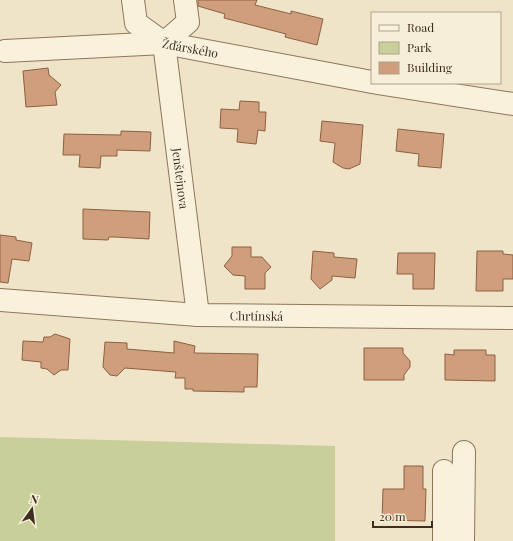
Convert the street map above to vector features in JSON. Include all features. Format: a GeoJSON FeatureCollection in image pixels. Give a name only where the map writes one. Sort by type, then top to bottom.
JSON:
{"type":"FeatureCollection","features":[{"type":"Feature","properties":{"kind":"street"},"geometry":{"type":"LineString","coordinates":[[133,0],[136,23],[164,43],[188,22],[185,0]]}},
{"type":"Feature","properties":{"kind":"street","name":"Žďárského"},"geometry":{"type":"LineString","coordinates":[[5,51],[164,43],[371,82]]}},
{"type":"Feature","properties":{"kind":"street","name":"Jenštejnova"},"geometry":{"type":"LineString","coordinates":[[164,43],[198,315]]}},
{"type":"Feature","properties":{"kind":"street"},"geometry":{"type":"LineString","coordinates":[[383,84],[513,104]]}},
{"type":"Feature","properties":{"kind":"street","name":"Chrtínská"},"geometry":{"type":"LineString","coordinates":[[0,300],[198,315],[513,318]]}},
{"type":"Feature","properties":{"kind":"street"},"geometry":{"type":"LineString","coordinates":[[464,452],[464,541]]}},
{"type":"Feature","properties":{"kind":"street"},"geometry":{"type":"LineString","coordinates":[[444,471],[444,541]]}},
{"type":"Feature","properties":{"kind":"green space"},"geometry":{"type":"Polygon","coordinates":[[[0,437],[335,446],[335,541],[0,541],[0,437]]]}},
{"type":"Feature","properties":{"kind":"building"},"geometry":{"type":"Polygon","coordinates":[[[198,0],[257,0],[255,5],[291,14],[291,11],[323,19],[317,45],[285,37],[286,34],[224,18],[225,14],[198,6],[198,0]]]}},
{"type":"Feature","properties":{"kind":"building"},"geometry":{"type":"Polygon","coordinates":[[[48,68],[49,75],[61,85],[55,92],[57,105],[26,107],[23,71],[48,68]]]}},
{"type":"Feature","properties":{"kind":"building"},"geometry":{"type":"Polygon","coordinates":[[[240,101],[259,102],[259,112],[266,112],[265,131],[258,130],[256,144],[237,142],[238,129],[220,128],[221,109],[239,110],[240,101]]]}},
{"type":"Feature","properties":{"kind":"building"},"geometry":{"type":"Polygon","coordinates":[[[322,121],[363,125],[360,164],[349,169],[343,168],[333,162],[335,143],[320,141],[322,121]]]}},
{"type":"Feature","properties":{"kind":"building"},"geometry":{"type":"Polygon","coordinates":[[[398,129],[444,134],[441,168],[418,166],[419,154],[396,151],[398,129]]]}},
{"type":"Feature","properties":{"kind":"building"},"geometry":{"type":"Polygon","coordinates":[[[121,131],[151,132],[150,151],[117,150],[117,156],[101,156],[100,168],[79,167],[80,155],[63,155],[64,134],[121,135],[121,131]]]}},
{"type":"Feature","properties":{"kind":"building"},"geometry":{"type":"Polygon","coordinates":[[[83,209],[150,212],[149,239],[109,237],[108,240],[83,239],[83,209]]]}},
{"type":"Feature","properties":{"kind":"building"},"geometry":{"type":"Polygon","coordinates":[[[0,235],[16,237],[16,240],[32,243],[29,261],[12,259],[8,283],[0,282],[0,235]]]}},
{"type":"Feature","properties":{"kind":"building"},"geometry":{"type":"Polygon","coordinates":[[[232,247],[251,247],[251,257],[262,257],[271,267],[265,273],[265,289],[245,289],[245,276],[233,275],[224,266],[232,256],[232,247]]]}},
{"type":"Feature","properties":{"kind":"building"},"geometry":{"type":"Polygon","coordinates":[[[313,251],[334,253],[334,257],[357,259],[355,278],[332,276],[332,280],[320,289],[311,279],[313,251]]]}},
{"type":"Feature","properties":{"kind":"building"},"geometry":{"type":"Polygon","coordinates":[[[477,251],[503,251],[503,254],[513,255],[513,279],[503,279],[503,291],[476,291],[477,251]]]}},
{"type":"Feature","properties":{"kind":"building"},"geometry":{"type":"Polygon","coordinates":[[[398,253],[435,253],[434,289],[413,289],[413,274],[397,274],[398,253]]]}},
{"type":"Feature","properties":{"kind":"building"},"geometry":{"type":"Polygon","coordinates":[[[55,334],[70,339],[68,370],[61,370],[54,375],[47,369],[41,368],[41,362],[22,360],[23,341],[43,342],[44,337],[50,337],[55,334]]]}},
{"type":"Feature","properties":{"kind":"building"},"geometry":{"type":"Polygon","coordinates":[[[174,341],[195,346],[194,353],[258,354],[257,387],[244,387],[244,392],[193,391],[193,389],[185,389],[185,378],[175,378],[176,372],[125,368],[117,376],[110,375],[103,367],[105,342],[127,343],[127,349],[174,353],[174,341]]]}},
{"type":"Feature","properties":{"kind":"building"},"geometry":{"type":"Polygon","coordinates":[[[364,348],[403,348],[403,353],[410,361],[410,367],[404,375],[404,380],[364,380],[364,348]]]}},
{"type":"Feature","properties":{"kind":"building"},"geometry":{"type":"Polygon","coordinates":[[[454,350],[486,350],[486,355],[495,355],[495,381],[445,380],[445,354],[454,355],[454,350]]]}},
{"type":"Feature","properties":{"kind":"building"},"geometry":{"type":"Polygon","coordinates":[[[404,466],[423,466],[423,489],[426,489],[425,521],[382,520],[383,489],[404,489],[404,466]]]}}]}
